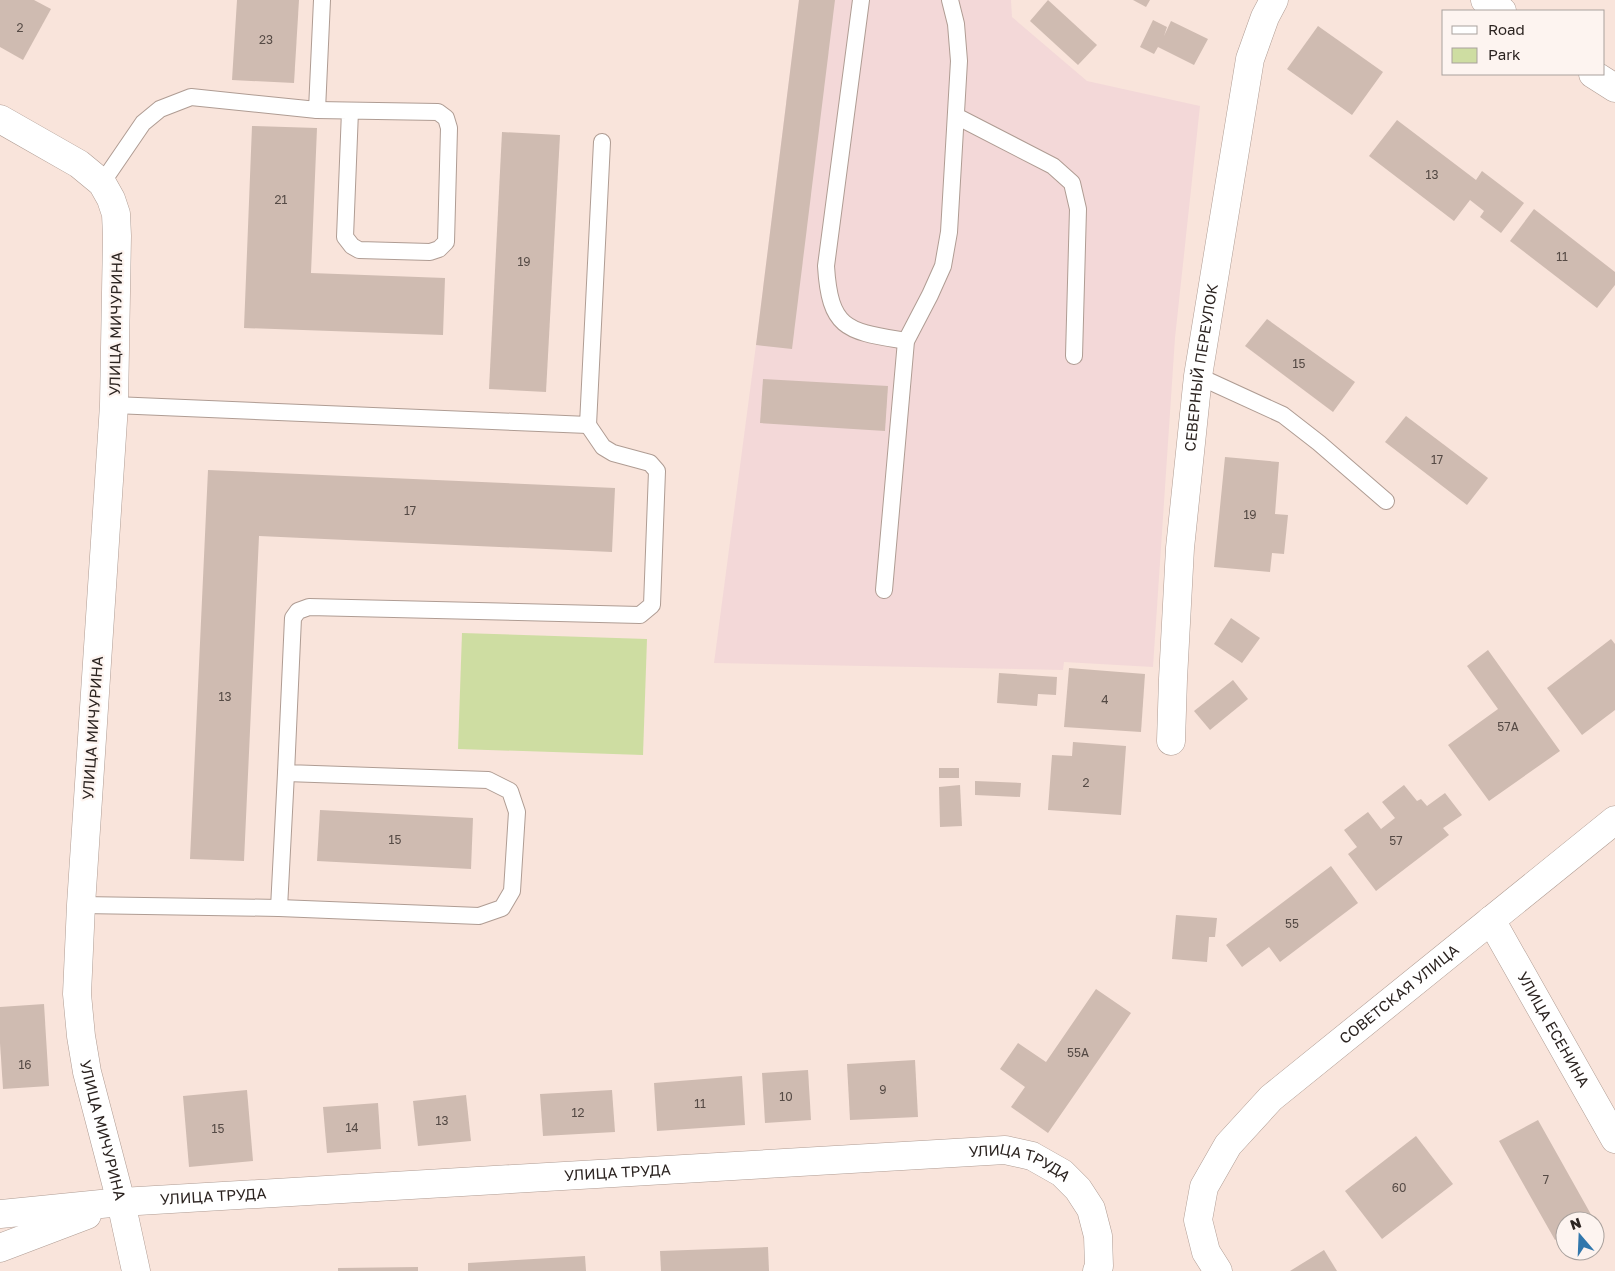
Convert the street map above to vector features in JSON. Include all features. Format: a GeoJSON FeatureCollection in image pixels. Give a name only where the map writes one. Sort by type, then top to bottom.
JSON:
{"type":"FeatureCollection","features":[{"type":"Feature","properties":{"kind":"street","name":"СЕВЕРНЫЙ ПЕРЕУЛОК"},"geometry":{"type":"LineString","coordinates":[[1171,741],[1180,548],[1198,376],[1250,59],[1265,17],[1274,0]]}},
{"type":"Feature","properties":{"kind":"street"},"geometry":{"type":"LineString","coordinates":[[1486,0],[1501,10]]}},
{"type":"Feature","properties":{"kind":"street"},"geometry":{"type":"LineString","coordinates":[[1596,75],[1615,88]]}},
{"type":"Feature","properties":{"kind":"street"},"geometry":{"type":"LineString","coordinates":[[0,119],[79,164],[102,183]]}},
{"type":"Feature","properties":{"kind":"street","name":"УЛИЦА МИЧУРИНА"},"geometry":{"type":"LineString","coordinates":[[102,183],[111,199],[116,214],[114,405],[81,905],[77,994],[87,1072],[121,1202],[136,1271]]}},
{"type":"Feature","properties":{"kind":"street","name":"СОВЕТСКАЯ УЛИЦА"},"geometry":{"type":"LineString","coordinates":[[1218,1271],[1206,1252],[1198,1220],[1204,1187],[1228,1145],[1271,1098],[1615,820]]}},
{"type":"Feature","properties":{"kind":"street","name":"УЛИЦА ЕСЕНИНА"},"geometry":{"type":"LineString","coordinates":[[1491,920],[1615,1139]]}},
{"type":"Feature","properties":{"kind":"street","name":"УЛИЦА ТРУДА"},"geometry":{"type":"LineString","coordinates":[[0,1214],[121,1202],[1005,1150],[1032,1156],[1062,1173],[1078,1189],[1091,1209],[1098,1236],[1099,1266],[1097,1271]]}},
{"type":"Feature","properties":{"kind":"street","name":"УЛИЦА ТРУДА"},"geometry":{"type":"LineString","coordinates":[[0,1248],[121,1202]]}},
{"type":"Feature","properties":{"kind":"lane"},"geometry":{"type":"LineString","coordinates":[[317,110],[322,0]]}},
{"type":"Feature","properties":{"kind":"lane"},"geometry":{"type":"LineString","coordinates":[[861,0],[826,266],[828,288],[834,310],[846,326],[862,334],[906,341]]}},
{"type":"Feature","properties":{"kind":"lane"},"geometry":{"type":"LineString","coordinates":[[884,590],[906,341],[943,266],[950,232],[960,61],[956,24],[950,0]]}},
{"type":"Feature","properties":{"kind":"lane"},"geometry":{"type":"LineString","coordinates":[[102,183],[143,123],[160,109],[191,97],[317,110],[350,110],[438,112],[446,118],[449,128],[446,242],[439,249],[430,252],[359,250],[352,246],[345,237],[350,110]]}},
{"type":"Feature","properties":{"kind":"lane"},"geometry":{"type":"LineString","coordinates":[[956,116],[1053,166],[1072,183],[1078,209],[1074,356]]}},
{"type":"Feature","properties":{"kind":"lane"},"geometry":{"type":"LineString","coordinates":[[279,908],[293,618],[298,611],[309,607],[640,614],[652,605],[657,471],[650,462],[613,452],[603,447],[588,425],[602,142]]}},
{"type":"Feature","properties":{"kind":"lane"},"geometry":{"type":"LineString","coordinates":[[1198,376],[1283,416],[1319,443],[1386,501]]}},
{"type":"Feature","properties":{"kind":"lane"},"geometry":{"type":"LineString","coordinates":[[114,405],[588,425]]}},
{"type":"Feature","properties":{"kind":"lane"},"geometry":{"type":"LineString","coordinates":[[81,905],[279,908],[479,916],[502,908],[512,890],[517,812],[510,791],[488,780],[286,773]]}},
{"type":"Feature","properties":{"kind":"shaded area"},"geometry":{"type":"Polygon","coordinates":[[[799,0],[1011,0],[1012,17],[1087,81],[1200,106],[1175,338],[1153,667],[1064,662],[1063,670],[714,663],[799,0]]]}},
{"type":"Feature","properties":{"kind":"green space"},"geometry":{"type":"Polygon","coordinates":[[[462,633],[647,639],[643,755],[458,749],[462,633]]]}},
{"type":"Feature","properties":{"kind":"building"},"geometry":{"type":"Polygon","coordinates":[[[0,0],[34,0],[51,9],[23,60],[0,47],[0,0]]]}},
{"type":"Feature","properties":{"kind":"building"},"geometry":{"type":"Polygon","coordinates":[[[237,0],[299,0],[294,83],[232,80],[237,0]]]}},
{"type":"Feature","properties":{"kind":"building"},"geometry":{"type":"Polygon","coordinates":[[[799,0],[835,0],[792,349],[756,345],[799,0]]]}},
{"type":"Feature","properties":{"kind":"building"},"geometry":{"type":"Polygon","coordinates":[[[1048,0],[1097,45],[1078,65],[1030,21],[1048,0]]]}},
{"type":"Feature","properties":{"kind":"building"},"geometry":{"type":"Polygon","coordinates":[[[1133,0],[1150,0],[1146,7],[1133,0]]]}},
{"type":"Feature","properties":{"kind":"building"},"geometry":{"type":"Polygon","coordinates":[[[1153,20],[1167,27],[1164,36],[1171,21],[1208,39],[1194,65],[1158,47],[1154,54],[1140,47],[1153,20]]]}},
{"type":"Feature","properties":{"kind":"building"},"geometry":{"type":"Polygon","coordinates":[[[1318,26],[1383,72],[1352,115],[1287,69],[1318,26]]]}},
{"type":"Feature","properties":{"kind":"building"},"geometry":{"type":"Polygon","coordinates":[[[1397,120],[1476,180],[1482,171],[1524,203],[1501,233],[1480,217],[1484,211],[1470,200],[1454,221],[1369,156],[1397,120]]]}},
{"type":"Feature","properties":{"kind":"building"},"geometry":{"type":"Polygon","coordinates":[[[252,126],[317,128],[311,273],[445,278],[443,335],[244,328],[252,126]]]}},
{"type":"Feature","properties":{"kind":"building"},"geometry":{"type":"Polygon","coordinates":[[[502,132],[560,135],[546,392],[489,389],[502,132]]]}},
{"type":"Feature","properties":{"kind":"building"},"geometry":{"type":"Polygon","coordinates":[[[1534,209],[1615,272],[1615,285],[1597,308],[1510,241],[1534,209]]]}},
{"type":"Feature","properties":{"kind":"building"},"geometry":{"type":"Polygon","coordinates":[[[1267,319],[1355,382],[1333,412],[1245,346],[1267,319]]]}},
{"type":"Feature","properties":{"kind":"building"},"geometry":{"type":"Polygon","coordinates":[[[763,379],[888,386],[885,431],[760,423],[763,379]]]}},
{"type":"Feature","properties":{"kind":"building"},"geometry":{"type":"Polygon","coordinates":[[[1406,416],[1488,478],[1467,505],[1385,442],[1406,416]]]}},
{"type":"Feature","properties":{"kind":"building"},"geometry":{"type":"Polygon","coordinates":[[[1225,457],[1279,462],[1275,514],[1288,515],[1284,554],[1272,553],[1270,572],[1214,567],[1225,457]]]}},
{"type":"Feature","properties":{"kind":"building"},"geometry":{"type":"Polygon","coordinates":[[[208,470],[615,488],[612,552],[259,536],[244,861],[190,859],[208,470]]]}},
{"type":"Feature","properties":{"kind":"building"},"geometry":{"type":"Polygon","coordinates":[[[1231,618],[1260,638],[1242,663],[1214,644],[1231,618]]]}},
{"type":"Feature","properties":{"kind":"building"},"geometry":{"type":"Polygon","coordinates":[[[1611,639],[1615,644],[1615,710],[1582,735],[1547,688],[1611,639]]]}},
{"type":"Feature","properties":{"kind":"building"},"geometry":{"type":"Polygon","coordinates":[[[1488,650],[1560,751],[1489,801],[1448,745],[1498,709],[1467,666],[1488,650]]]}},
{"type":"Feature","properties":{"kind":"building"},"geometry":{"type":"Polygon","coordinates":[[[1069,668],[1145,674],[1141,732],[1064,727],[1069,668]]]}},
{"type":"Feature","properties":{"kind":"building"},"geometry":{"type":"Polygon","coordinates":[[[999,673],[1057,677],[1056,695],[1038,694],[1037,706],[997,703],[999,673]]]}},
{"type":"Feature","properties":{"kind":"building"},"geometry":{"type":"Polygon","coordinates":[[[1233,680],[1248,699],[1210,730],[1194,711],[1233,680]]]}},
{"type":"Feature","properties":{"kind":"building"},"geometry":{"type":"Polygon","coordinates":[[[1073,742],[1126,746],[1121,815],[1048,810],[1052,755],[1072,756],[1073,742]]]}},
{"type":"Feature","properties":{"kind":"building"},"geometry":{"type":"Polygon","coordinates":[[[939,768],[959,768],[959,778],[939,778],[939,768]]]}},
{"type":"Feature","properties":{"kind":"building"},"geometry":{"type":"Polygon","coordinates":[[[975,781],[1021,783],[1020,797],[975,795],[975,781]]]}},
{"type":"Feature","properties":{"kind":"building"},"geometry":{"type":"Polygon","coordinates":[[[960,785],[962,826],[940,827],[939,787],[960,785]]]}},
{"type":"Feature","properties":{"kind":"building"},"geometry":{"type":"Polygon","coordinates":[[[1404,785],[1417,801],[1421,799],[1427,806],[1445,793],[1462,815],[1443,828],[1449,835],[1376,891],[1348,854],[1357,847],[1344,830],[1368,812],[1381,829],[1395,818],[1382,802],[1404,785]]]}},
{"type":"Feature","properties":{"kind":"building"},"geometry":{"type":"Polygon","coordinates":[[[320,810],[473,818],[471,869],[317,861],[320,810]]]}},
{"type":"Feature","properties":{"kind":"building"},"geometry":{"type":"Polygon","coordinates":[[[1331,866],[1358,903],[1280,962],[1269,947],[1242,967],[1226,945],[1331,866]]]}},
{"type":"Feature","properties":{"kind":"building"},"geometry":{"type":"Polygon","coordinates":[[[1176,915],[1217,918],[1215,937],[1209,937],[1207,962],[1172,959],[1176,915]]]}},
{"type":"Feature","properties":{"kind":"building"},"geometry":{"type":"Polygon","coordinates":[[[1096,989],[1131,1013],[1048,1133],[1011,1107],[1025,1087],[1000,1069],[1018,1043],[1046,1062],[1096,989]]]}},
{"type":"Feature","properties":{"kind":"building"},"geometry":{"type":"Polygon","coordinates":[[[44,1004],[49,1086],[3,1089],[0,1007],[44,1004]]]}},
{"type":"Feature","properties":{"kind":"building"},"geometry":{"type":"Polygon","coordinates":[[[915,1060],[918,1117],[850,1120],[847,1064],[915,1060]]]}},
{"type":"Feature","properties":{"kind":"building"},"geometry":{"type":"Polygon","coordinates":[[[808,1070],[811,1120],[765,1123],[762,1073],[808,1070]]]}},
{"type":"Feature","properties":{"kind":"building"},"geometry":{"type":"Polygon","coordinates":[[[742,1076],[745,1125],[657,1131],[654,1083],[742,1076]]]}},
{"type":"Feature","properties":{"kind":"building"},"geometry":{"type":"Polygon","coordinates":[[[247,1090],[253,1161],[189,1167],[183,1096],[247,1090]]]}},
{"type":"Feature","properties":{"kind":"building"},"geometry":{"type":"Polygon","coordinates":[[[612,1090],[615,1132],[543,1136],[540,1094],[612,1090]]]}},
{"type":"Feature","properties":{"kind":"building"},"geometry":{"type":"Polygon","coordinates":[[[466,1095],[471,1141],[418,1146],[413,1101],[466,1095]]]}},
{"type":"Feature","properties":{"kind":"building"},"geometry":{"type":"Polygon","coordinates":[[[378,1103],[381,1149],[327,1153],[323,1107],[378,1103]]]}},
{"type":"Feature","properties":{"kind":"building"},"geometry":{"type":"Polygon","coordinates":[[[1538,1120],[1589,1211],[1555,1211],[1555,1240],[1499,1141],[1538,1120]]]}},
{"type":"Feature","properties":{"kind":"building"},"geometry":{"type":"Polygon","coordinates":[[[1416,1136],[1453,1184],[1382,1239],[1345,1191],[1416,1136]]]}},
{"type":"Feature","properties":{"kind":"building"},"geometry":{"type":"Polygon","coordinates":[[[768,1247],[769,1271],[661,1271],[660,1251],[768,1247]]]}},
{"type":"Feature","properties":{"kind":"building"},"geometry":{"type":"Polygon","coordinates":[[[1324,1250],[1337,1271],[1290,1271],[1324,1250]]]}},
{"type":"Feature","properties":{"kind":"building"},"geometry":{"type":"Polygon","coordinates":[[[585,1256],[586,1271],[468,1271],[468,1263],[585,1256]]]}},
{"type":"Feature","properties":{"kind":"building"},"geometry":{"type":"Polygon","coordinates":[[[418,1267],[418,1271],[338,1271],[338,1268],[418,1267]]]}}]}
